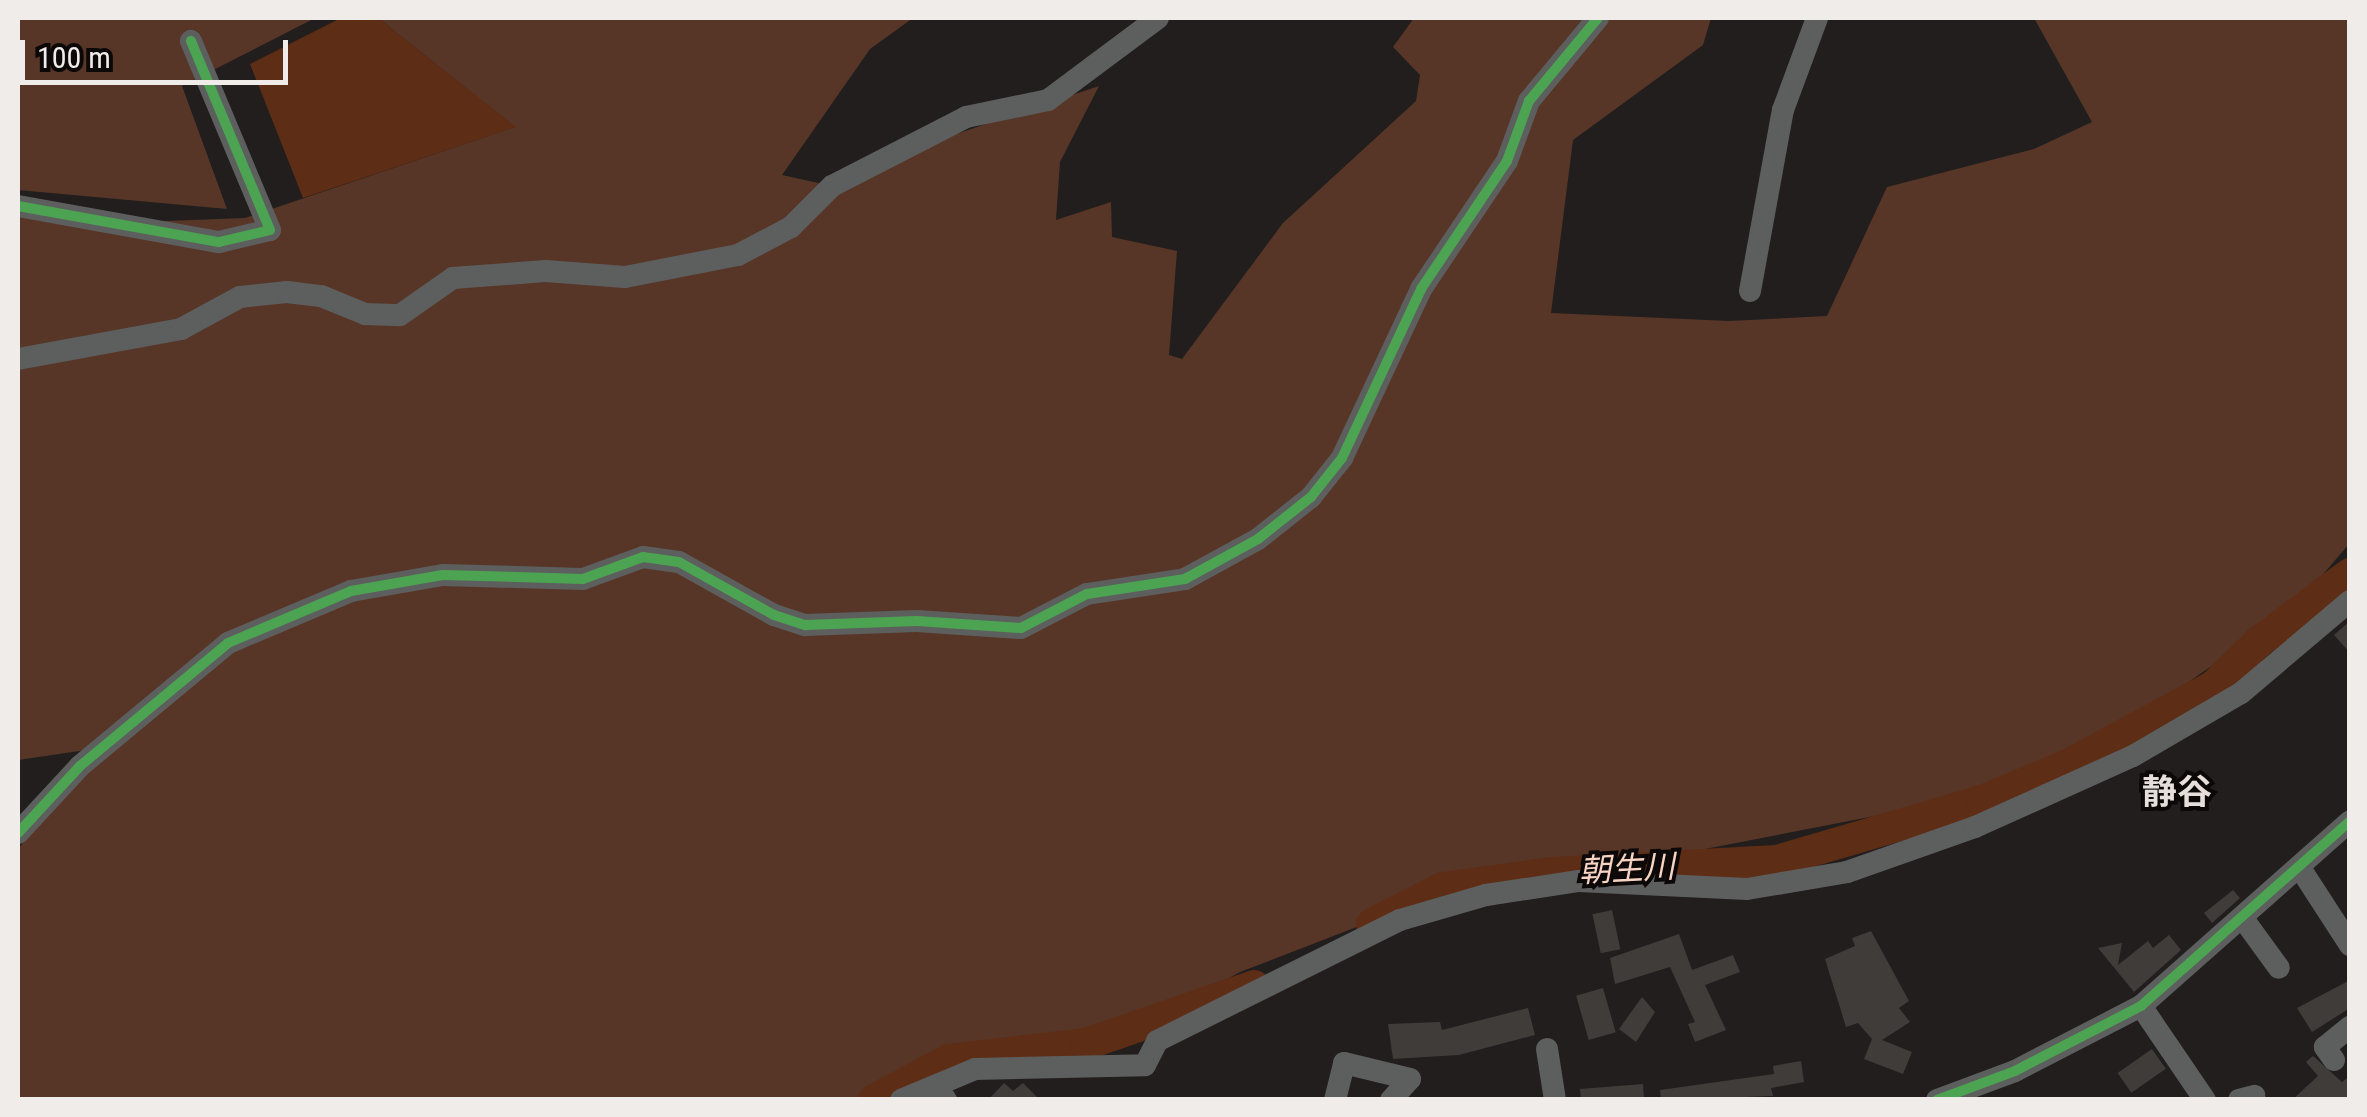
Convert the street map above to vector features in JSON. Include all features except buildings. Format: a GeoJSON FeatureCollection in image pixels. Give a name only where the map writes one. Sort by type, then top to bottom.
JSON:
{"type":"FeatureCollection","features":[{"type":"Feature","properties":{"kind":"street"},"geometry":{"type":"LineString","coordinates":[[18,360],[181,329],[240,297],[287,292],[321,296],[365,314],[400,315],[453,278],[546,271],[625,278],[724,258],[791,227],[832,186],[966,117],[1048,100],[1158,18]]}},
{"type":"Feature","properties":{"kind":"street"},"geometry":{"type":"LineString","coordinates":[[18,832],[80,766],[228,644],[351,591],[442,575],[584,579],[643,557],[679,562],[774,616],[804,625],[918,621],[1020,628],[1087,594],[1185,578],[1258,539],[1311,497],[1342,458],[1421,289],[1507,162],[1530,101],[1598,18]]}},
{"type":"Feature","properties":{"kind":"street"},"geometry":{"type":"LineString","coordinates":[[1750,291],[1783,110],[1817,18]]}},
{"type":"Feature","properties":{"kind":"street"},"geometry":{"type":"LineString","coordinates":[[18,206],[219,242],[270,230],[191,41]]}},
{"type":"Feature","properties":{"kind":"street"},"geometry":{"type":"LineString","coordinates":[[901,1100],[975,1069],[1145,1065],[1157,1042],[1400,920],[1486,895],[1579,881],[1747,889],[1847,872],[1974,827],[2133,756],[2240,693],[2350,601]]}},
{"type":"Feature","properties":{"kind":"street"},"geometry":{"type":"LineString","coordinates":[[1952,1097],[2015,1071],[2141,1006],[2244,920],[2350,821]]}},
{"type":"Feature","properties":{"kind":"street"},"geometry":{"type":"LineString","coordinates":[[2300,868],[2350,945]]}},
{"type":"Feature","properties":{"kind":"street"},"geometry":{"type":"LineString","coordinates":[[2244,920],[2278,968]]}},
{"type":"Feature","properties":{"kind":"street"},"geometry":{"type":"LineString","coordinates":[[2141,1006],[2205,1100]]}},
{"type":"Feature","properties":{"kind":"street"},"geometry":{"type":"LineString","coordinates":[[2334,1060],[2325,1047],[2350,1027]]}},
{"type":"Feature","properties":{"kind":"street"},"geometry":{"type":"LineString","coordinates":[[1547,1049],[1555,1100]]}},
{"type":"Feature","properties":{"kind":"street"},"geometry":{"type":"LineString","coordinates":[[1335,1100],[1344,1063],[1410,1079],[1390,1100]]}},
{"type":"Feature","properties":{"kind":"shaded area"},"geometry":{"type":"Polygon","coordinates":[[[18,18],[315,18],[182,86],[227,209],[18,190],[18,18]]]}},
{"type":"Feature","properties":{"kind":"shaded area"},"geometry":{"type":"Polygon","coordinates":[[[341,18],[378,18],[516,127],[303,198],[250,64],[341,18]]]}},
{"type":"Feature","properties":{"kind":"shaded area"},"geometry":{"type":"Polygon","coordinates":[[[378,18],[913,18],[870,49],[782,175],[832,186],[885,158],[1099,86],[1060,162],[1056,220],[1111,202],[1112,237],[1177,251],[1169,355],[1182,359],[1283,223],[1416,101],[1420,75],[1393,47],[1414,18],[1711,18],[1703,45],[1573,140],[1551,313],[1729,321],[1827,316],[1887,187],[2034,149],[2092,122],[2034,18],[2349,18],[2349,544],[2319,579],[2216,663],[2068,765],[1885,814],[1411,906],[1240,972],[1126,1036],[989,1044],[853,1099],[18,1100],[18,849],[100,748],[18,760],[18,216],[86,224],[245,218],[515,127],[378,18]]]}},
{"type":"Feature","properties":{"kind":"waterway","name":"朝生川"},"geometry":{"type":"LineString","coordinates":[[1372,924],[1443,888],[1553,873],[1777,861],[1982,801],[2068,765],[2214,686],[2259,642],[2350,574]]}},
{"type":"Feature","properties":{"kind":"waterway","name":"朝生川"},"geometry":{"type":"LineString","coordinates":[[874,1100],[949,1060],[1086,1044],[1254,986]]}},
{"type":"Feature","properties":{"kind":"cycle path"},"geometry":{"type":"LineString","coordinates":[[18,833],[80,766],[228,643],[351,591],[443,575],[583,579],[643,557],[679,562],[774,615],[805,625],[917,621],[1021,628],[1087,594],[1185,579],[1258,539],[1311,497],[1342,458],[1421,289],[1507,161],[1529,101],[1598,18]]}},
{"type":"Feature","properties":{"kind":"cycle path"},"geometry":{"type":"LineString","coordinates":[[18,206],[219,242],[270,230],[191,41]]}},
{"type":"Feature","properties":{"kind":"cycle path"},"geometry":{"type":"LineString","coordinates":[[1937,1100],[2015,1071],[2141,1006],[2350,821]]}},
{"type":"Feature","properties":{"kind":"district","name":"静谷"},"geometry":{"type":"Point","coordinates":[2177,793]}}]}
